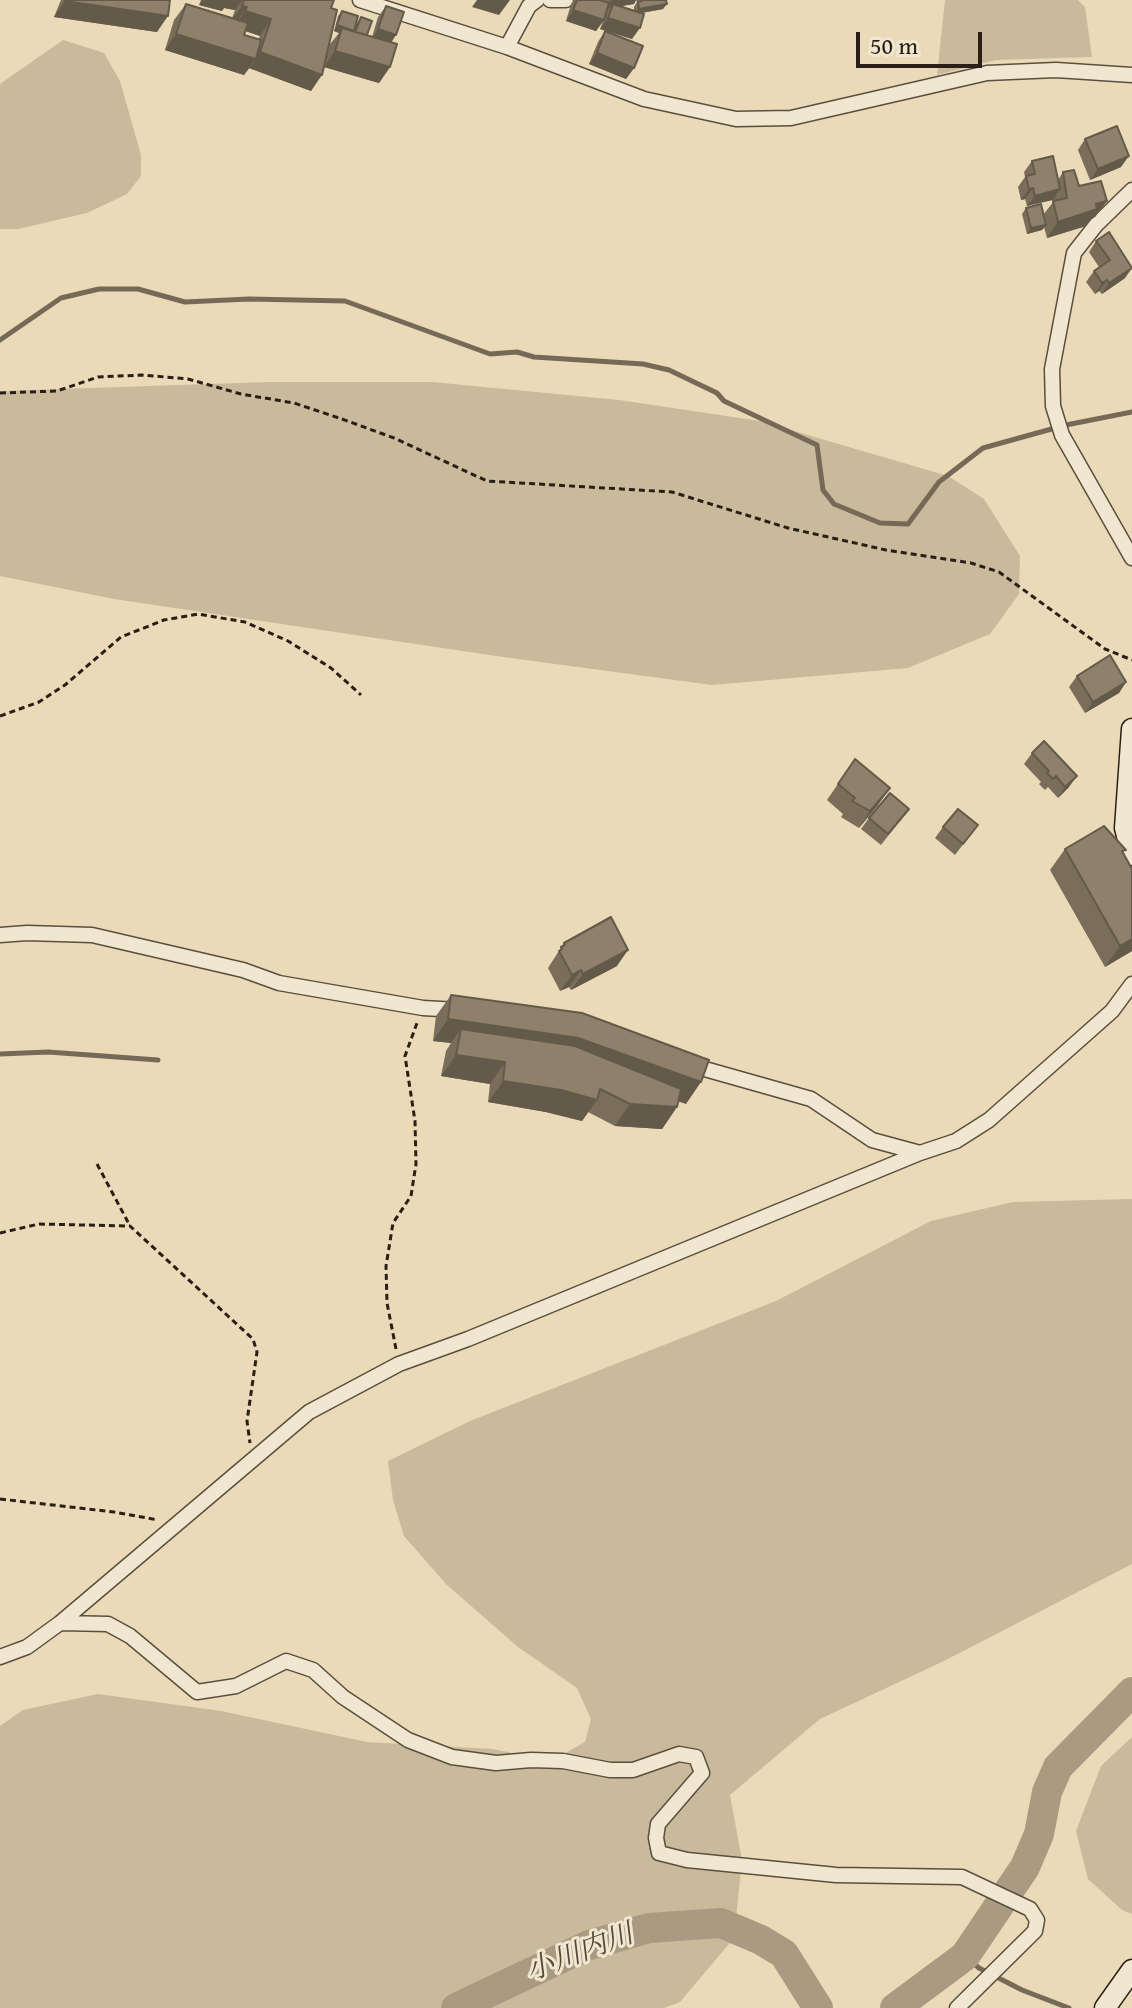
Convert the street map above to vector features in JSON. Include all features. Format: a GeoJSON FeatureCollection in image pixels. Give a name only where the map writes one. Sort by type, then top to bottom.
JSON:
{"type":"FeatureCollection","features":[{"type":"Feature","properties":{"kind":"street"},"geometry":{"type":"LineString","coordinates":[[360,0],[507,47],[644,99],[736,119],[791,118],[987,73],[1056,70],[1132,75]]}},
{"type":"Feature","properties":{"kind":"street"},"geometry":{"type":"LineString","coordinates":[[507,47],[529,6],[537,0]]}},
{"type":"Feature","properties":{"kind":"street"},"geometry":{"type":"LineString","coordinates":[[550,0],[566,0]]}},
{"type":"Feature","properties":{"kind":"street"},"geometry":{"type":"LineString","coordinates":[[1132,190],[1096,225],[1074,253],[1052,369],[1053,406],[1062,435],[1132,558]]}},
{"type":"Feature","properties":{"kind":"street"},"geometry":{"type":"LineString","coordinates":[[1132,729],[1125,828],[1132,855]]}},
{"type":"Feature","properties":{"kind":"street"},"geometry":{"type":"LineString","coordinates":[[0,935],[92,935],[243,970],[279,983],[423,1008],[467,1010]]}},
{"type":"Feature","properties":{"kind":"street"},"geometry":{"type":"LineString","coordinates":[[0,1657],[27,1647],[60,1623],[309,1412],[399,1364],[468,1339],[920,1153],[956,1141],[989,1120],[1112,1011],[1132,984]]}},
{"type":"Feature","properties":{"kind":"street"},"geometry":{"type":"LineString","coordinates":[[677,1061],[811,1099],[872,1140],[920,1153]]}},
{"type":"Feature","properties":{"kind":"street"},"geometry":{"type":"LineString","coordinates":[[60,1623],[108,1624],[130,1636],[197,1692],[236,1686],[286,1661],[313,1670],[343,1697],[408,1740],[452,1757],[496,1763],[563,1761],[621,1770],[633,1770],[679,1754],[696,1757],[702,1773],[658,1824],[656,1838],[659,1853],[687,1860],[836,1875],[962,1877],[1030,1909],[1037,1920],[1035,1931],[963,2003]]}},
{"type":"Feature","properties":{"kind":"street"},"geometry":{"type":"LineString","coordinates":[[1105,2008],[1132,1970]]}},
{"type":"Feature","properties":{"kind":"path"},"geometry":{"type":"LineString","coordinates":[[0,393],[57,391],[98,377],[142,375],[188,379],[241,394],[294,403],[342,419],[394,438],[487,481],[672,492],[788,528],[886,550],[971,563],[999,572],[1105,649],[1132,660]]}},
{"type":"Feature","properties":{"kind":"path"},"geometry":{"type":"LineString","coordinates":[[0,716],[39,702],[65,685],[121,637],[164,620],[198,614],[245,622],[288,641],[331,668],[361,695]]}},
{"type":"Feature","properties":{"kind":"path"},"geometry":{"type":"LineString","coordinates":[[399,1364],[387,1303],[386,1266],[393,1223],[411,1196],[416,1164],[415,1121],[405,1056],[423,1008]]}},
{"type":"Feature","properties":{"kind":"path"},"geometry":{"type":"LineString","coordinates":[[97,1164],[130,1226],[253,1339],[257,1352],[247,1421],[249,1443],[257,1454]]}},
{"type":"Feature","properties":{"kind":"path"},"geometry":{"type":"LineString","coordinates":[[0,1233],[39,1224],[130,1226]]}},
{"type":"Feature","properties":{"kind":"path"},"geometry":{"type":"LineString","coordinates":[[0,1499],[114,1512],[178,1524]]}},
{"type":"Feature","properties":{"kind":"shaded area"},"geometry":{"type":"Polygon","coordinates":[[[945,0],[1078,0],[1085,7],[1092,57],[996,60],[937,75],[945,0]]]}},
{"type":"Feature","properties":{"kind":"shaded area"},"geometry":{"type":"Polygon","coordinates":[[[63,40],[104,53],[120,81],[141,155],[141,176],[127,194],[87,213],[18,229],[0,229],[0,84],[63,40]]]}},
{"type":"Feature","properties":{"kind":"shaded area"},"geometry":{"type":"Polygon","coordinates":[[[269,382],[432,382],[619,400],[760,421],[948,476],[984,499],[1020,556],[1019,594],[990,634],[908,668],[712,685],[114,599],[0,576],[0,391],[269,382]]]}},
{"type":"Feature","properties":{"kind":"shaded area"},"geometry":{"type":"Polygon","coordinates":[[[1132,1199],[1132,1564],[944,1661],[820,1719],[730,1795],[742,1860],[734,1938],[680,2002],[664,2008],[0,2008],[0,1726],[23,1710],[98,1694],[221,1711],[367,1742],[493,1749],[551,1761],[585,1742],[591,1719],[577,1688],[518,1647],[446,1584],[404,1536],[393,1500],[388,1461],[470,1421],[776,1301],[931,1221],[1013,1202],[1132,1199]]]}},
{"type":"Feature","properties":{"kind":"shaded area"},"geometry":{"type":"Polygon","coordinates":[[[1132,1737],[1132,1914],[1122,1910],[1088,1879],[1076,1831],[1101,1766],[1132,1737]]]}},
{"type":"Feature","properties":{"kind":"building"},"geometry":{"type":"Polygon","coordinates":[[[66,0],[170,0],[168,16],[66,0]]]}},
{"type":"Feature","properties":{"kind":"building"},"geometry":{"type":"Polygon","coordinates":[[[244,0],[334,0],[331,8],[337,10],[322,75],[260,52],[271,19],[245,11],[247,7],[242,6],[244,0]]]}},
{"type":"Feature","properties":{"kind":"building"},"geometry":{"type":"Polygon","coordinates":[[[577,0],[609,3],[604,20],[573,10],[577,0]]]}},
{"type":"Feature","properties":{"kind":"building"},"geometry":{"type":"Polygon","coordinates":[[[666,0],[667,4],[639,9],[638,2],[666,0]]]}},
{"type":"Feature","properties":{"kind":"building"},"geometry":{"type":"Polygon","coordinates":[[[186,4],[248,23],[244,35],[261,40],[256,59],[176,34],[186,4]]]}},
{"type":"Feature","properties":{"kind":"building"},"geometry":{"type":"Polygon","coordinates":[[[613,4],[644,14],[640,28],[608,18],[613,4]]]}},
{"type":"Feature","properties":{"kind":"building"},"geometry":{"type":"Polygon","coordinates":[[[386,6],[404,12],[396,35],[378,29],[386,6]]]}},
{"type":"Feature","properties":{"kind":"building"},"geometry":{"type":"Polygon","coordinates":[[[342,11],[358,16],[354,31],[337,25],[342,11]]]}},
{"type":"Feature","properties":{"kind":"building"},"geometry":{"type":"Polygon","coordinates":[[[361,17],[372,21],[367,35],[355,32],[361,17]]]}},
{"type":"Feature","properties":{"kind":"building"},"geometry":{"type":"Polygon","coordinates":[[[342,28],[397,44],[390,67],[335,51],[342,28]]]}},
{"type":"Feature","properties":{"kind":"building"},"geometry":{"type":"Polygon","coordinates":[[[605,31],[643,46],[634,68],[597,53],[605,31]]]}},
{"type":"Feature","properties":{"kind":"building"},"geometry":{"type":"Polygon","coordinates":[[[1117,126],[1129,156],[1098,169],[1085,139],[1117,126]]]}},
{"type":"Feature","properties":{"kind":"building"},"geometry":{"type":"Polygon","coordinates":[[[1053,156],[1060,189],[1035,196],[1033,188],[1029,189],[1026,176],[1035,174],[1032,161],[1053,156]]]}},
{"type":"Feature","properties":{"kind":"building"},"geometry":{"type":"Polygon","coordinates":[[[1074,170],[1079,186],[1101,181],[1107,201],[1096,204],[1097,209],[1058,222],[1053,201],[1067,198],[1063,172],[1074,170]]]}},
{"type":"Feature","properties":{"kind":"building"},"geometry":{"type":"Polygon","coordinates":[[[1041,204],[1046,225],[1031,228],[1026,208],[1041,204]]]}},
{"type":"Feature","properties":{"kind":"building"},"geometry":{"type":"Polygon","coordinates":[[[1109,232],[1132,268],[1109,283],[1107,280],[1102,283],[1094,271],[1110,260],[1096,241],[1109,232]]]}},
{"type":"Feature","properties":{"kind":"building"},"geometry":{"type":"Polygon","coordinates":[[[1110,655],[1126,682],[1093,702],[1077,676],[1110,655]]]}},
{"type":"Feature","properties":{"kind":"building"},"geometry":{"type":"Polygon","coordinates":[[[1044,741],[1077,776],[1065,787],[1056,776],[1053,779],[1047,773],[1049,771],[1032,753],[1044,741]]]}},
{"type":"Feature","properties":{"kind":"building"},"geometry":{"type":"Polygon","coordinates":[[[855,759],[890,788],[870,811],[852,801],[855,798],[838,784],[855,759]]]}},
{"type":"Feature","properties":{"kind":"building"},"geometry":{"type":"Polygon","coordinates":[[[890,793],[909,809],[888,834],[869,818],[890,793]]]}},
{"type":"Feature","properties":{"kind":"building"},"geometry":{"type":"Polygon","coordinates":[[[958,809],[978,825],[963,844],[943,827],[958,809]]]}},
{"type":"Feature","properties":{"kind":"building"},"geometry":{"type":"Polygon","coordinates":[[[1104,826],[1126,850],[1122,851],[1132,869],[1132,939],[1120,946],[1065,849],[1104,826]]]}},
{"type":"Feature","properties":{"kind":"building"},"geometry":{"type":"Polygon","coordinates":[[[611,917],[628,950],[583,974],[581,970],[572,975],[559,951],[561,947],[611,917]]]}},
{"type":"Feature","properties":{"kind":"building"},"geometry":{"type":"Polygon","coordinates":[[[451,995],[582,1013],[709,1060],[701,1082],[578,1038],[448,1019],[451,995]]]}},
{"type":"Feature","properties":{"kind":"building"},"geometry":{"type":"Polygon","coordinates":[[[461,1029],[575,1046],[681,1089],[677,1107],[630,1104],[600,1089],[597,1100],[561,1090],[503,1081],[505,1062],[456,1055],[461,1029]]]}},
{"type":"Feature","properties":{"kind":"waterway"},"geometry":{"type":"LineString","coordinates":[[0,340],[61,298],[99,289],[138,289],[185,302],[249,299],[345,301],[490,354],[517,352],[534,357],[643,364],[669,370],[717,393],[724,401],[817,445],[823,490],[834,504],[880,523],[908,524],[939,482],[983,448],[1066,425],[1132,412]]}},
{"type":"Feature","properties":{"kind":"waterway"},"geometry":{"type":"LineString","coordinates":[[0,1054],[48,1052],[158,1060]]}},
{"type":"Feature","properties":{"kind":"waterway","name":"小川内川"},"geometry":{"type":"LineString","coordinates":[[895,2008],[965,1956],[1025,1867],[1039,1834],[1047,1792],[1058,1767],[1132,1692]]}},
{"type":"Feature","properties":{"kind":"waterway","name":"小川内川"},"geometry":{"type":"LineString","coordinates":[[456,2008],[589,1945],[649,1928],[721,1923],[761,1940],[784,1954],[818,2008]]}},
{"type":"Feature","properties":{"kind":"waterway"},"geometry":{"type":"LineString","coordinates":[[965,1956],[979,1968],[1022,1990],[1069,2008]]}}]}
